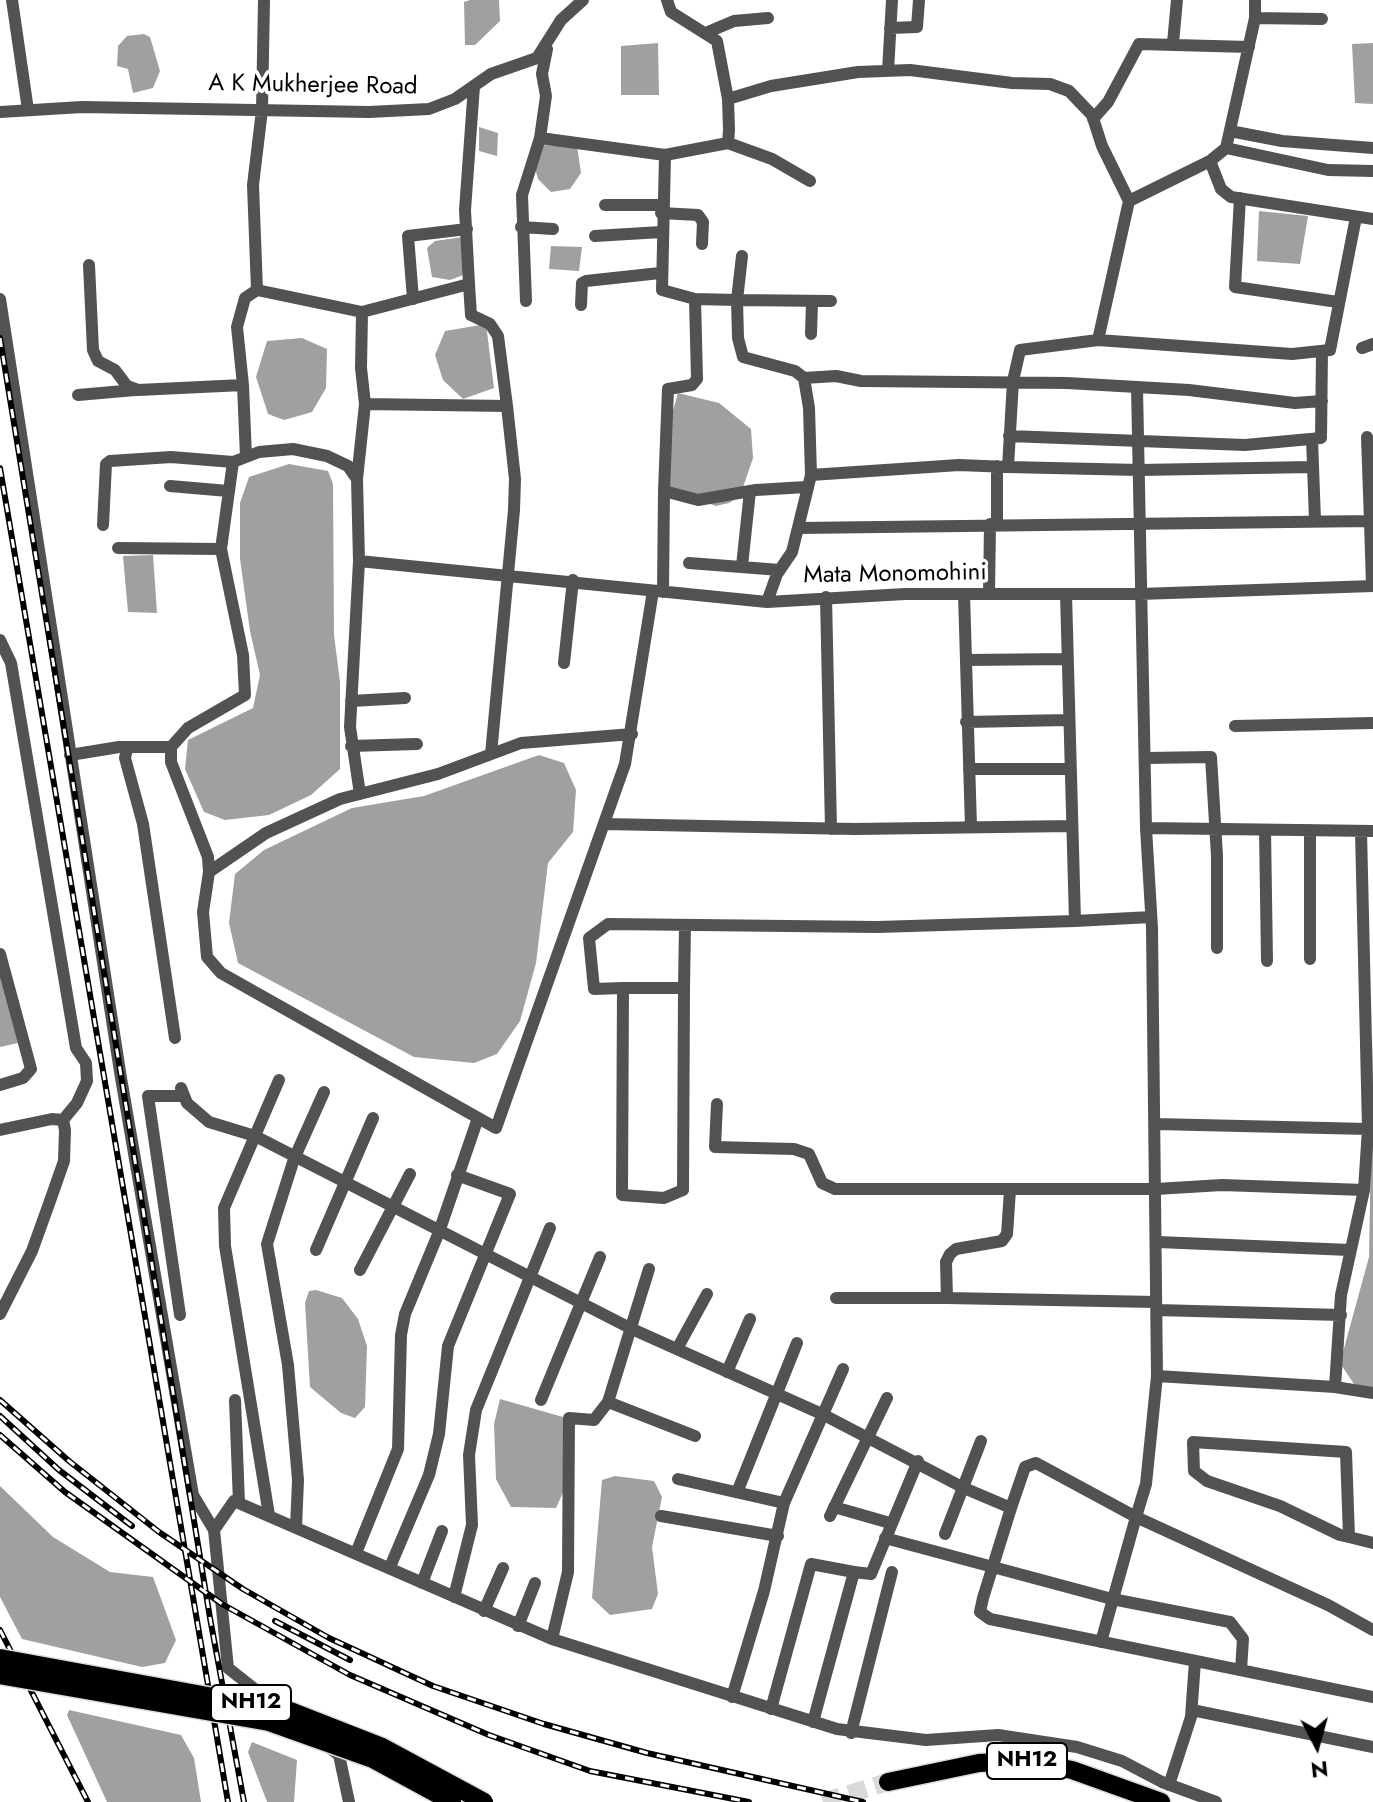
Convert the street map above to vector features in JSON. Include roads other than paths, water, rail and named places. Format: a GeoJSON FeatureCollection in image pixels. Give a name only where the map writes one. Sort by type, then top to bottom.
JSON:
{"type":"FeatureCollection","features":[{"type":"Feature","properties":{"kind":"highway","name":"NH12"},"geometry":{"type":"LineString","coordinates":[[0,1658],[290,1711],[382,1747],[484,1802]]}},
{"type":"Feature","properties":{"kind":"highway","name":"NH12"},"geometry":{"type":"LineString","coordinates":[[0,1675],[269,1722],[373,1759],[452,1802]]}},
{"type":"Feature","properties":{"kind":"highway","name":"NH12"},"geometry":{"type":"LineString","coordinates":[[888,1782],[979,1763],[1027,1761],[1165,1793]]}},
{"type":"Feature","properties":{"kind":"street"},"geometry":{"type":"LineString","coordinates":[[12,0],[28,110]]}},
{"type":"Feature","properties":{"kind":"street"},"geometry":{"type":"LineString","coordinates":[[257,290],[253,185],[262,110],[264,0]]}},
{"type":"Feature","properties":{"kind":"street","name":"A K Mukherjee Road"},"geometry":{"type":"LineString","coordinates":[[0,112],[114,106],[418,111],[449,103],[491,74],[531,63],[561,20],[583,0]]}},
{"type":"Feature","properties":{"kind":"street"},"geometry":{"type":"LineString","coordinates":[[667,0],[671,12],[708,32],[717,41],[728,99],[728,143]]}},
{"type":"Feature","properties":{"kind":"street"},"geometry":{"type":"LineString","coordinates":[[888,71],[892,0]]}},
{"type":"Feature","properties":{"kind":"street"},"geometry":{"type":"LineString","coordinates":[[890,28],[917,27],[919,0]]}},
{"type":"Feature","properties":{"kind":"street"},"geometry":{"type":"LineString","coordinates":[[1173,43],[1177,0]]}},
{"type":"Feature","properties":{"kind":"street"},"geometry":{"type":"LineString","coordinates":[[1129,201],[1210,161],[1226,148],[1255,18],[1255,0]]}},
{"type":"Feature","properties":{"kind":"street"},"geometry":{"type":"LineString","coordinates":[[708,32],[734,21],[768,18]]}},
{"type":"Feature","properties":{"kind":"street"},"geometry":{"type":"LineString","coordinates":[[1255,18],[1322,19]]}},
{"type":"Feature","properties":{"kind":"street"},"geometry":{"type":"LineString","coordinates":[[526,301],[521,227],[525,178],[540,138],[546,96],[542,74],[548,42]]}},
{"type":"Feature","properties":{"kind":"street"},"geometry":{"type":"LineString","coordinates":[[1093,119],[1108,102],[1130,55],[1139,44],[1249,47]]}},
{"type":"Feature","properties":{"kind":"street"},"geometry":{"type":"LineString","coordinates":[[728,99],[771,86],[888,71],[1050,84],[1069,91],[1093,119],[1102,146],[1129,201],[1098,340]]}},
{"type":"Feature","properties":{"kind":"street"},"geometry":{"type":"LineString","coordinates":[[474,86],[467,229],[471,315],[490,324],[498,336],[515,479],[509,576],[491,754]]}},
{"type":"Feature","properties":{"kind":"street"},"geometry":{"type":"LineString","coordinates":[[1230,131],[1282,141],[1373,148]]}},
{"type":"Feature","properties":{"kind":"street"},"geometry":{"type":"LineString","coordinates":[[540,138],[665,155],[728,143],[772,159],[810,181]]}},
{"type":"Feature","properties":{"kind":"street"},"geometry":{"type":"LineString","coordinates":[[1279,161],[1282,141]]}},
{"type":"Feature","properties":{"kind":"street"},"geometry":{"type":"LineString","coordinates":[[1226,148],[1328,170],[1373,171]]}},
{"type":"Feature","properties":{"kind":"street"},"geometry":{"type":"LineString","coordinates":[[665,155],[662,290],[695,299],[831,301]]}},
{"type":"Feature","properties":{"kind":"street"},"geometry":{"type":"LineString","coordinates":[[1210,161],[1221,189],[1240,198],[1373,219]]}},
{"type":"Feature","properties":{"kind":"street"},"geometry":{"type":"LineString","coordinates":[[1240,198],[1235,287],[1338,302]]}},
{"type":"Feature","properties":{"kind":"street"},"geometry":{"type":"LineString","coordinates":[[605,205],[698,215],[703,222],[702,244]]}},
{"type":"Feature","properties":{"kind":"street"},"geometry":{"type":"LineString","coordinates":[[989,594],[993,524],[1020,350],[1098,340],[1292,354],[1330,350],[1356,217]]}},
{"type":"Feature","properties":{"kind":"street"},"geometry":{"type":"LineString","coordinates":[[521,227],[553,229]]}},
{"type":"Feature","properties":{"kind":"street"},"geometry":{"type":"LineString","coordinates":[[413,299],[408,236],[467,229]]}},
{"type":"Feature","properties":{"kind":"street"},"geometry":{"type":"LineString","coordinates":[[595,236],[661,232]]}},
{"type":"Feature","properties":{"kind":"street"},"geometry":{"type":"LineString","coordinates":[[742,256],[737,300],[738,338],[743,357],[795,371],[804,378],[809,408],[809,481],[799,528],[792,552],[780,570],[767,602]]}},
{"type":"Feature","properties":{"kind":"street"},"geometry":{"type":"LineString","coordinates":[[89,265],[95,357],[115,370],[127,386],[138,390]]}},
{"type":"Feature","properties":{"kind":"street"},"geometry":{"type":"LineString","coordinates":[[581,305],[582,283],[586,281],[660,273]]}},
{"type":"Feature","properties":{"kind":"street"},"geometry":{"type":"LineString","coordinates":[[469,284],[362,312],[257,290],[245,298],[237,327],[243,385],[239,460],[228,491],[221,549],[243,655],[245,695],[188,728],[171,747],[171,762],[208,857],[203,934],[207,957],[221,973],[476,1122],[496,1128],[605,824],[632,734],[658,591],[668,389],[692,385],[697,379],[695,299]]}},
{"type":"Feature","properties":{"kind":"street"},"geometry":{"type":"LineString","coordinates":[[0,299],[126,1106],[193,1495],[214,1530],[228,1668],[339,1755],[349,1802]]}},
{"type":"Feature","properties":{"kind":"street"},"geometry":{"type":"LineString","coordinates":[[811,334],[812,302]]}},
{"type":"Feature","properties":{"kind":"street"},"geometry":{"type":"LineString","coordinates":[[360,794],[351,746],[351,701],[359,561],[357,479],[365,404],[361,368],[362,312]]}},
{"type":"Feature","properties":{"kind":"street"},"geometry":{"type":"LineString","coordinates":[[1009,436],[1245,445],[1321,438],[1322,352]]}},
{"type":"Feature","properties":{"kind":"street"},"geometry":{"type":"LineString","coordinates":[[804,378],[1013,381],[1281,398],[1295,403],[1322,401]]}},
{"type":"Feature","properties":{"kind":"street"},"geometry":{"type":"LineString","coordinates":[[78,395],[243,385]]}},
{"type":"Feature","properties":{"kind":"street"},"geometry":{"type":"LineString","coordinates":[[1101,1642],[1146,1484],[1157,1376],[1156,1124],[1137,388]]}},
{"type":"Feature","properties":{"kind":"street"},"geometry":{"type":"LineString","coordinates":[[365,404],[507,406]]}},
{"type":"Feature","properties":{"kind":"street"},"geometry":{"type":"LineString","coordinates":[[1367,437],[1373,586]]}},
{"type":"Feature","properties":{"kind":"street"},"geometry":{"type":"LineString","coordinates":[[1312,439],[1315,520]]}},
{"type":"Feature","properties":{"kind":"street"},"geometry":{"type":"LineString","coordinates":[[103,525],[106,464],[110,461],[171,457],[239,460],[259,452],[293,449],[327,456],[348,466],[357,479]]}},
{"type":"Feature","properties":{"kind":"street"},"geometry":{"type":"LineString","coordinates":[[664,491],[698,500],[809,481],[932,466],[1139,470],[1313,467]]}},
{"type":"Feature","properties":{"kind":"street"},"geometry":{"type":"LineString","coordinates":[[170,486],[228,491]]}},
{"type":"Feature","properties":{"kind":"street"},"geometry":{"type":"LineString","coordinates":[[742,566],[750,491]]}},
{"type":"Feature","properties":{"kind":"street"},"geometry":{"type":"LineString","coordinates":[[799,528],[1370,521]]}},
{"type":"Feature","properties":{"kind":"street"},"geometry":{"type":"LineString","coordinates":[[118,548],[221,549]]}},
{"type":"Feature","properties":{"kind":"street","name":"Mata Monomohini"},"geometry":{"type":"LineString","coordinates":[[359,561],[573,580],[767,602],[826,597],[1140,594],[1373,586]]}},
{"type":"Feature","properties":{"kind":"street"},"geometry":{"type":"LineString","coordinates":[[689,563],[780,570]]}},
{"type":"Feature","properties":{"kind":"street"},"geometry":{"type":"LineString","coordinates":[[564,663],[573,580]]}},
{"type":"Feature","properties":{"kind":"street"},"geometry":{"type":"LineString","coordinates":[[964,594],[971,827]]}},
{"type":"Feature","properties":{"kind":"street"},"geometry":{"type":"LineString","coordinates":[[1066,594],[1067,720],[1075,921]]}},
{"type":"Feature","properties":{"kind":"street"},"geometry":{"type":"LineString","coordinates":[[826,597],[831,829]]}},
{"type":"Feature","properties":{"kind":"street"},"geometry":{"type":"LineString","coordinates":[[0,640],[11,663],[76,1048],[86,1063],[87,1081],[77,1103],[63,1120],[64,1161],[32,1251],[0,1314]]}},
{"type":"Feature","properties":{"kind":"street"},"geometry":{"type":"LineString","coordinates":[[966,660],[1067,659]]}},
{"type":"Feature","properties":{"kind":"street"},"geometry":{"type":"LineString","coordinates":[[351,701],[405,698]]}},
{"type":"Feature","properties":{"kind":"street"},"geometry":{"type":"LineString","coordinates":[[966,722],[1067,720]]}},
{"type":"Feature","properties":{"kind":"street"},"geometry":{"type":"LineString","coordinates":[[1235,726],[1373,723]]}},
{"type":"Feature","properties":{"kind":"street"},"geometry":{"type":"LineString","coordinates":[[209,872],[266,833],[340,799],[438,774],[521,743],[632,734]]}},
{"type":"Feature","properties":{"kind":"street"},"geometry":{"type":"LineString","coordinates":[[351,746],[417,744]]}},
{"type":"Feature","properties":{"kind":"street"},"geometry":{"type":"LineString","coordinates":[[70,755],[91,750],[171,747]]}},
{"type":"Feature","properties":{"kind":"street"},"geometry":{"type":"LineString","coordinates":[[127,749],[125,758],[143,824],[175,1038]]}},
{"type":"Feature","properties":{"kind":"street"},"geometry":{"type":"LineString","coordinates":[[1146,758],[1211,757],[1216,829],[1217,948]]}},
{"type":"Feature","properties":{"kind":"street"},"geometry":{"type":"LineString","coordinates":[[969,769],[1070,769]]}},
{"type":"Feature","properties":{"kind":"street"},"geometry":{"type":"LineString","coordinates":[[605,824],[831,829],[1072,826]]}},
{"type":"Feature","properties":{"kind":"street"},"geometry":{"type":"LineString","coordinates":[[1146,828],[1367,831],[1368,1129],[1364,1190],[1341,1295],[1335,1387]]}},
{"type":"Feature","properties":{"kind":"street"},"geometry":{"type":"LineString","coordinates":[[1265,830],[1267,961]]}},
{"type":"Feature","properties":{"kind":"street"},"geometry":{"type":"LineString","coordinates":[[1310,830],[1310,959]]}},
{"type":"Feature","properties":{"kind":"street"},"geometry":{"type":"LineString","coordinates":[[684,988],[594,989],[589,938],[608,924],[877,927],[1151,917]]}},
{"type":"Feature","properties":{"kind":"street"},"geometry":{"type":"LineString","coordinates":[[623,988],[622,1195],[630,1198],[664,1198],[683,1190],[685,925]]}},
{"type":"Feature","properties":{"kind":"street"},"geometry":{"type":"LineString","coordinates":[[0,954],[31,1069],[23,1078],[0,1085]]}},
{"type":"Feature","properties":{"kind":"street"},"geometry":{"type":"LineString","coordinates":[[269,1515],[223,1229],[226,1200],[279,1080]]}},
{"type":"Feature","properties":{"kind":"street"},"geometry":{"type":"LineString","coordinates":[[180,1315],[148,1096],[182,1092],[193,1110],[209,1122],[255,1136],[294,1159],[532,1280],[632,1329],[824,1415],[918,1461],[964,1488],[1011,1508]]}},
{"type":"Feature","properties":{"kind":"street"},"geometry":{"type":"LineString","coordinates":[[296,1528],[298,1480],[288,1365],[267,1244],[294,1159],[324,1092]]}},
{"type":"Feature","properties":{"kind":"street"},"geometry":{"type":"LineString","coordinates":[[126,1106],[149,1104]]}},
{"type":"Feature","properties":{"kind":"street"},"geometry":{"type":"LineString","coordinates":[[717,1104],[715,1147],[809,1154],[822,1183],[835,1189],[1156,1189],[1222,1185],[1364,1190]]}},
{"type":"Feature","properties":{"kind":"street"},"geometry":{"type":"LineString","coordinates":[[316,1250],[373,1118]]}},
{"type":"Feature","properties":{"kind":"street"},"geometry":{"type":"LineString","coordinates":[[0,1130],[63,1120]]}},
{"type":"Feature","properties":{"kind":"street"},"geometry":{"type":"LineString","coordinates":[[356,1553],[398,1449],[401,1335],[405,1314],[439,1232],[476,1122]]}},
{"type":"Feature","properties":{"kind":"street"},"geometry":{"type":"LineString","coordinates":[[1156,1124],[1368,1129]]}},
{"type":"Feature","properties":{"kind":"street"},"geometry":{"type":"LineString","coordinates":[[360,1270],[410,1174]]}},
{"type":"Feature","properties":{"kind":"street"},"geometry":{"type":"LineString","coordinates":[[390,1567],[429,1475],[439,1434],[448,1346],[488,1255],[510,1194],[457,1175]]}},
{"type":"Feature","properties":{"kind":"street"},"geometry":{"type":"LineString","coordinates":[[947,1298],[946,1262],[950,1254],[956,1249],[1002,1241],[1007,1234],[1010,1190]]}},
{"type":"Feature","properties":{"kind":"street"},"geometry":{"type":"LineString","coordinates":[[454,1597],[472,1525],[469,1455],[476,1410],[532,1280],[550,1228]]}},
{"type":"Feature","properties":{"kind":"street"},"geometry":{"type":"LineString","coordinates":[[1158,1242],[1350,1250]]}},
{"type":"Feature","properties":{"kind":"street"},"geometry":{"type":"LineString","coordinates":[[541,1400],[600,1257]]}},
{"type":"Feature","properties":{"kind":"street"},"geometry":{"type":"LineString","coordinates":[[552,1639],[568,1572],[569,1418],[594,1420],[608,1402],[649,1269]]}},
{"type":"Feature","properties":{"kind":"street"},"geometry":{"type":"LineString","coordinates":[[677,1349],[707,1294]]}},
{"type":"Feature","properties":{"kind":"street"},"geometry":{"type":"LineString","coordinates":[[836,1298],[947,1298],[1341,1315]]}},
{"type":"Feature","properties":{"kind":"street"},"geometry":{"type":"LineString","coordinates":[[727,1372],[750,1319]]}},
{"type":"Feature","properties":{"kind":"street"},"geometry":{"type":"LineString","coordinates":[[738,1490],[797,1343]]}},
{"type":"Feature","properties":{"kind":"street"},"geometry":{"type":"LineString","coordinates":[[732,1697],[778,1536],[784,1503],[843,1369]]}},
{"type":"Feature","properties":{"kind":"street"},"geometry":{"type":"LineString","coordinates":[[1157,1376],[1335,1387],[1373,1393]]}},
{"type":"Feature","properties":{"kind":"street"},"geometry":{"type":"LineString","coordinates":[[887,1398],[832,1512],[890,1523]]}},
{"type":"Feature","properties":{"kind":"street"},"geometry":{"type":"LineString","coordinates":[[235,1400],[239,1503]]}},
{"type":"Feature","properties":{"kind":"street"},"geometry":{"type":"LineString","coordinates":[[608,1402],[695,1436]]}},
{"type":"Feature","properties":{"kind":"street"},"geometry":{"type":"LineString","coordinates":[[945,1534],[981,1441]]}},
{"type":"Feature","properties":{"kind":"street"},"geometry":{"type":"LineString","coordinates":[[1349,1537],[1346,1452],[1193,1442],[1194,1471],[1207,1481],[1280,1506],[1349,1537],[1373,1543]]}},
{"type":"Feature","properties":{"kind":"street"},"geometry":{"type":"LineString","coordinates":[[771,1709],[811,1564],[871,1574],[918,1461]]}},
{"type":"Feature","properties":{"kind":"street"},"geometry":{"type":"LineString","coordinates":[[1373,1630],[1328,1605],[1036,1463],[1025,1467],[980,1612],[990,1619],[1373,1697]]}},
{"type":"Feature","properties":{"kind":"street"},"geometry":{"type":"LineString","coordinates":[[678,1479],[738,1490],[784,1503]]}},
{"type":"Feature","properties":{"kind":"street"},"geometry":{"type":"LineString","coordinates":[[214,1530],[234,1501],[552,1639],[813,1722],[851,1733],[926,1740],[998,1735],[1077,1747],[1122,1761],[1165,1793],[1216,1802]]}},
{"type":"Feature","properties":{"kind":"street"},"geometry":{"type":"LineString","coordinates":[[661,1516],[778,1536]]}},
{"type":"Feature","properties":{"kind":"street"},"geometry":{"type":"LineString","coordinates":[[422,1583],[442,1531]]}},
{"type":"Feature","properties":{"kind":"street"},"geometry":{"type":"LineString","coordinates":[[885,1538],[1112,1599],[1230,1622],[1243,1639],[1241,1670]]}},
{"type":"Feature","properties":{"kind":"street"},"geometry":{"type":"LineString","coordinates":[[484,1611],[503,1568]]}},
{"type":"Feature","properties":{"kind":"street"},"geometry":{"type":"LineString","coordinates":[[813,1722],[854,1572]]}},
{"type":"Feature","properties":{"kind":"street"},"geometry":{"type":"LineString","coordinates":[[851,1733],[892,1572]]}},
{"type":"Feature","properties":{"kind":"street"},"geometry":{"type":"LineString","coordinates":[[518,1626],[535,1583]]}},
{"type":"Feature","properties":{"kind":"street"},"geometry":{"type":"LineString","coordinates":[[1165,1793],[1192,1710],[1195,1661]]}},
{"type":"Feature","properties":{"kind":"street"},"geometry":{"type":"LineString","coordinates":[[1192,1710],[1373,1747]]}},
{"type":"Feature","properties":{"kind":"street"},"geometry":{"type":"LineString","coordinates":[[972,1736],[979,1763]]}},
{"type":"Feature","properties":{"kind":"tunnel"},"geometry":{"type":"LineString","coordinates":[[823,1802],[888,1782]]}},
{"type":"Feature","properties":{"kind":"railway"},"geometry":{"type":"LineString","coordinates":[[0,338],[210,1618],[244,1802]]}},
{"type":"Feature","properties":{"kind":"railway"},"geometry":{"type":"LineString","coordinates":[[0,468],[228,1802]]}},
{"type":"Feature","properties":{"kind":"railway"},"geometry":{"type":"LineString","coordinates":[[0,1400],[69,1461],[159,1532],[243,1589],[329,1638],[433,1686],[544,1724],[647,1753],[863,1802]]}},
{"type":"Feature","properties":{"kind":"railway"},"geometry":{"type":"LineString","coordinates":[[0,1416],[59,1470],[132,1526]]}},
{"type":"Feature","properties":{"kind":"railway"},"geometry":{"type":"LineString","coordinates":[[0,1435],[65,1492],[222,1604],[350,1675],[489,1735],[590,1771],[749,1802]]}},
{"type":"Feature","properties":{"kind":"railway"},"geometry":{"type":"LineString","coordinates":[[275,1621],[350,1660]]}},
{"type":"Feature","properties":{"kind":"railway"},"geometry":{"type":"LineString","coordinates":[[0,1630],[88,1802]]}}]}
